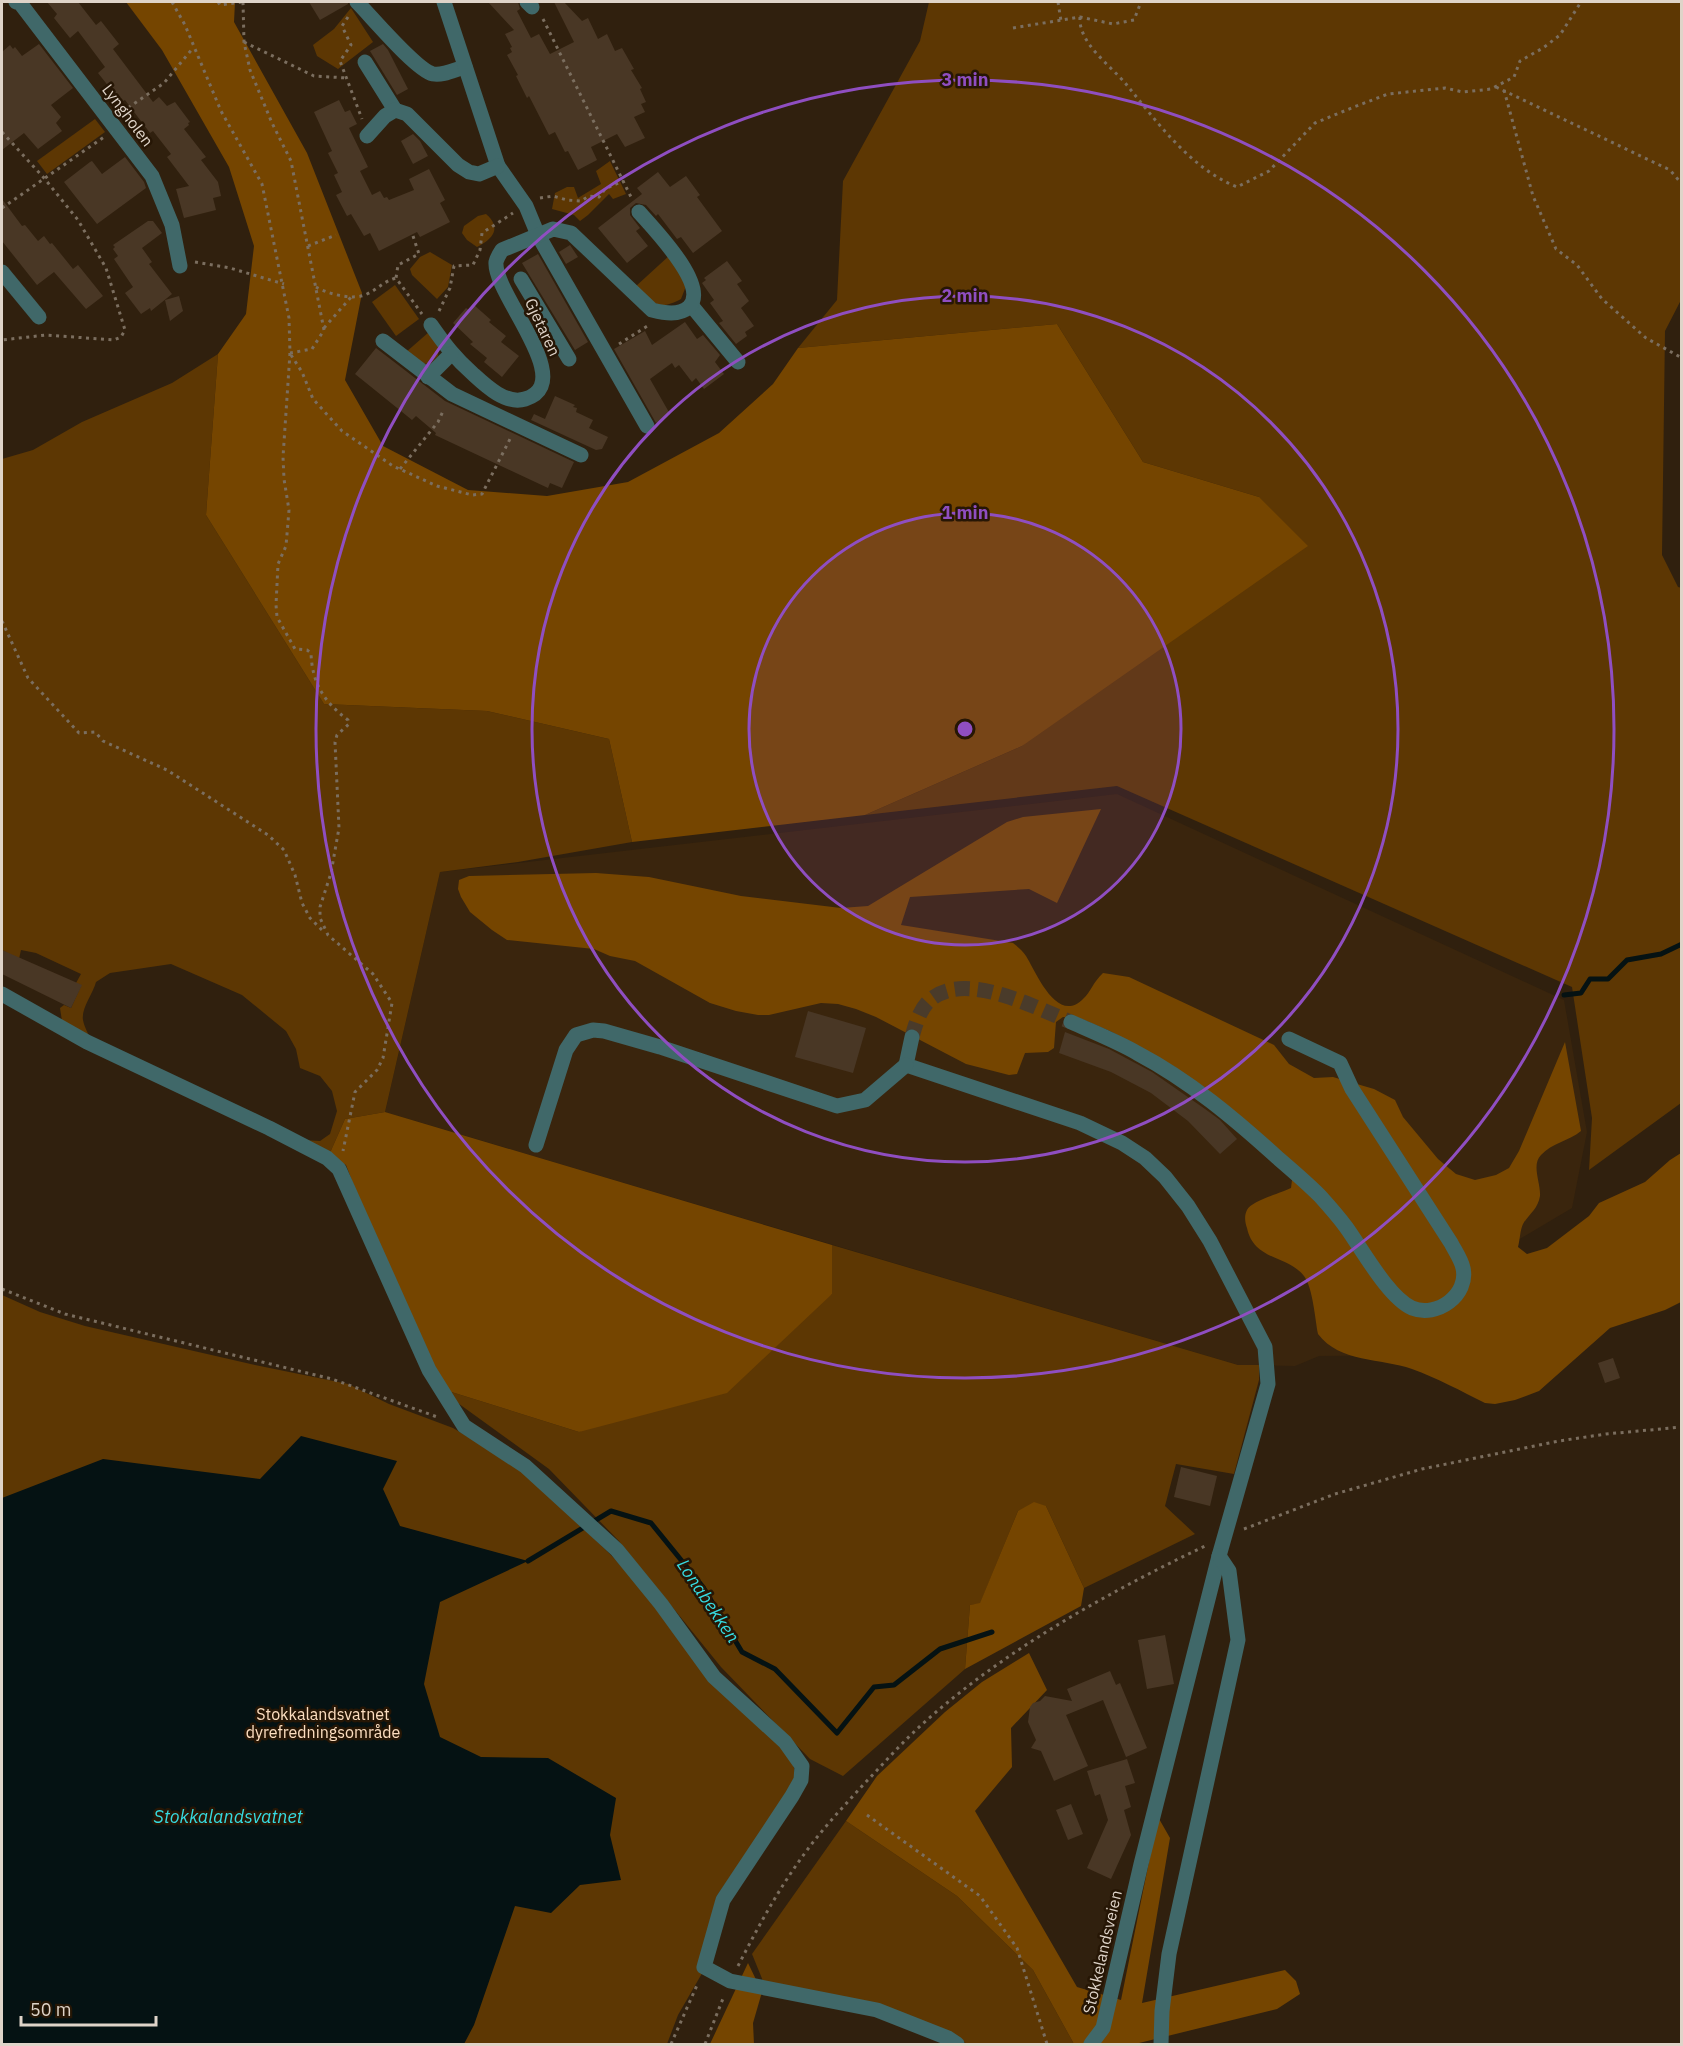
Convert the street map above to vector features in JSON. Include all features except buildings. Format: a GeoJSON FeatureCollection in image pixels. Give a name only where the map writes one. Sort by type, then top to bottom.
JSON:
{"type":"FeatureCollection","features":[{"type":"Feature","properties":{"kind":"street","name":"Lyngholen"},"geometry":{"type":"LineString","coordinates":[[16,2],[20,3],[152,176],[172,225],[179,262]]}},
{"type":"Feature","properties":{"kind":"street"},"geometry":{"type":"LineString","coordinates":[[357,2],[411,58],[432,74],[440,74],[465,66]]}},
{"type":"Feature","properties":{"kind":"street"},"geometry":{"type":"LineString","coordinates":[[444,2],[498,166],[525,206],[538,236],[646,426]]}},
{"type":"Feature","properties":{"kind":"street"},"geometry":{"type":"LineString","coordinates":[[365,62],[395,110],[407,114],[458,165],[469,172],[479,174],[498,166]]}},
{"type":"Feature","properties":{"kind":"street"},"geometry":{"type":"LineString","coordinates":[[368,136],[385,116],[395,110]]}},
{"type":"Feature","properties":{"kind":"street"},"geometry":{"type":"LineString","coordinates":[[639,212],[681,263],[692,284],[694,297],[691,305],[684,310],[668,314],[659,311]]}},
{"type":"Feature","properties":{"kind":"street","name":"Gjetaren"},"geometry":{"type":"LineString","coordinates":[[431,325],[451,354],[487,387],[504,398],[522,400],[536,395],[543,384],[544,370],[498,275],[496,261],[502,250],[553,229],[571,233],[652,310],[659,311]]}},
{"type":"Feature","properties":{"kind":"street"},"geometry":{"type":"LineString","coordinates":[[2,272],[39,317]]}},
{"type":"Feature","properties":{"kind":"street"},"geometry":{"type":"LineString","coordinates":[[521,279],[569,359]]}},
{"type":"Feature","properties":{"kind":"street"},"geometry":{"type":"LineString","coordinates":[[691,305],[738,362]]}},
{"type":"Feature","properties":{"kind":"street"},"geometry":{"type":"LineString","coordinates":[[518,313],[536,306]]}},
{"type":"Feature","properties":{"kind":"street"},"geometry":{"type":"LineString","coordinates":[[383,341],[452,394],[582,455]]}},
{"type":"Feature","properties":{"kind":"street"},"geometry":{"type":"LineString","coordinates":[[428,377],[451,354]]}},
{"type":"Feature","properties":{"kind":"street"},"geometry":{"type":"LineString","coordinates":[[2,994],[87,1042],[327,1158],[339,1169],[429,1370],[464,1426],[525,1466],[617,1550],[714,1677],[785,1742],[802,1766],[801,1780],[723,1899],[704,1966],[730,1981],[877,2010],[948,2038],[957,2044]]}},
{"type":"Feature","properties":{"kind":"street"},"geometry":{"type":"LineString","coordinates":[[1071,1022],[1137,1053],[1178,1077],[1254,1136],[1318,1194],[1346,1227],[1381,1278],[1411,1308],[1430,1310],[1448,1303],[1461,1289],[1463,1279],[1463,1269],[1451,1243],[1352,1089],[1340,1064],[1289,1039]]}},
{"type":"Feature","properties":{"kind":"street"},"geometry":{"type":"LineString","coordinates":[[536,1145],[566,1050],[576,1035],[593,1030],[604,1030],[660,1047],[837,1106],[865,1100],[906,1065],[912,1037]]}},
{"type":"Feature","properties":{"kind":"street","name":"Stokkelandsveien"},"geometry":{"type":"LineString","coordinates":[[906,1065],[1080,1122],[1104,1133],[1145,1158],[1188,1206],[1210,1241],[1265,1347],[1268,1384],[1220,1556],[1141,1864],[1103,2028],[1090,2044]]}},
{"type":"Feature","properties":{"kind":"street"},"geometry":{"type":"LineString","coordinates":[[1161,2044],[1162,2011],[1169,1954],[1238,1640],[1229,1571],[1220,1556]]}},
{"type":"Feature","properties":{"kind":"path"},"geometry":{"type":"LineString","coordinates":[[172,2],[185,25],[221,111],[262,184],[284,284],[289,318],[290,353],[284,457],[284,479],[289,510],[286,546],[278,564],[277,617],[295,649],[307,650],[310,653],[311,671],[317,687],[338,712],[348,720],[349,724],[337,735],[335,742],[339,828],[331,873],[320,907],[320,918],[328,935]]}},
{"type":"Feature","properties":{"kind":"path"},"geometry":{"type":"LineString","coordinates":[[218,2],[220,6],[242,2],[244,42],[250,69],[267,112],[291,161],[324,328]]}},
{"type":"Feature","properties":{"kind":"path"},"geometry":{"type":"LineString","coordinates":[[1058,2],[1061,21]]}},
{"type":"Feature","properties":{"kind":"path"},"geometry":{"type":"LineString","coordinates":[[1013,28],[1080,17],[1113,24],[1134,20],[1141,2]]}},
{"type":"Feature","properties":{"kind":"path"},"geometry":{"type":"LineString","coordinates":[[1080,17],[1079,26],[1104,63],[1125,83],[1175,143],[1226,182],[1237,187],[1269,171],[1315,123],[1354,107],[1388,94],[1445,88],[1463,92],[1491,89],[1514,77],[1520,61],[1560,35],[1581,2]]}},
{"type":"Feature","properties":{"kind":"path"},"geometry":{"type":"LineString","coordinates":[[530,4],[543,20],[639,212]]}},
{"type":"Feature","properties":{"kind":"path"},"geometry":{"type":"LineString","coordinates":[[244,42],[314,76],[347,78]]}},
{"type":"Feature","properties":{"kind":"path"},"geometry":{"type":"LineString","coordinates":[[109,121],[164,83],[194,48]]}},
{"type":"Feature","properties":{"kind":"path"},"geometry":{"type":"LineString","coordinates":[[1496,87],[1670,170],[1682,184]]}},
{"type":"Feature","properties":{"kind":"path"},"geometry":{"type":"LineString","coordinates":[[1504,90],[1533,196],[1556,249],[1577,265],[1602,299],[1646,338],[1682,358]]}},
{"type":"Feature","properties":{"kind":"path"},"geometry":{"type":"LineString","coordinates":[[2,132],[78,220],[106,268],[125,330],[121,337],[114,340],[46,335],[2,340]]}},
{"type":"Feature","properties":{"kind":"path"},"geometry":{"type":"LineString","coordinates":[[2,208],[88,148]]}},
{"type":"Feature","properties":{"kind":"path"},"geometry":{"type":"LineString","coordinates":[[553,196],[581,201],[589,196],[599,197],[605,189],[623,181]]}},
{"type":"Feature","properties":{"kind":"path"},"geometry":{"type":"LineString","coordinates":[[413,236],[419,254],[398,265],[396,278],[431,325],[450,288],[454,266],[473,266],[480,250],[482,233],[525,206]]}},
{"type":"Feature","properties":{"kind":"path"},"geometry":{"type":"LineString","coordinates":[[308,246],[336,235]]}},
{"type":"Feature","properties":{"kind":"path"},"geometry":{"type":"LineString","coordinates":[[179,262],[230,268],[284,284]]}},
{"type":"Feature","properties":{"kind":"path"},"geometry":{"type":"LineString","coordinates":[[316,287],[324,292],[352,297],[365,296],[387,280],[396,278]]}},
{"type":"Feature","properties":{"kind":"path"},"geometry":{"type":"LineString","coordinates":[[290,353],[312,350],[324,328],[352,297]]}},
{"type":"Feature","properties":{"kind":"path"},"geometry":{"type":"LineString","coordinates":[[604,352],[650,324],[659,311]]}},
{"type":"Feature","properties":{"kind":"path"},"geometry":{"type":"LineString","coordinates":[[290,353],[302,372],[313,399],[342,431],[400,469],[437,486],[472,495],[482,494],[504,453]]}},
{"type":"Feature","properties":{"kind":"path"},"geometry":{"type":"LineString","coordinates":[[400,469],[438,422]]}},
{"type":"Feature","properties":{"kind":"path"},"geometry":{"type":"LineString","coordinates":[[2,621],[28,678],[79,733],[95,732],[104,741],[167,770],[268,835],[284,850],[295,875],[302,903],[310,918],[373,974],[393,1003],[383,1058],[377,1070],[355,1092],[339,1169]]}},
{"type":"Feature","properties":{"kind":"path"},"geometry":{"type":"LineString","coordinates":[[2,1289],[65,1314],[332,1379],[464,1426]]}},
{"type":"Feature","properties":{"kind":"path"},"geometry":{"type":"LineString","coordinates":[[705,2044],[730,1981],[777,1896],[818,1836],[895,1750],[928,1719],[963,1690],[1030,1642],[1099,1600],[1161,1567],[1226,1536],[1335,1494],[1422,1468],[1559,1441],[1682,1427]]}},
{"type":"Feature","properties":{"kind":"path"},"geometry":{"type":"LineString","coordinates":[[867,1815],[980,1896],[1017,1948],[1047,2044]]}},
{"type":"Feature","properties":{"kind":"path"},"geometry":{"type":"LineString","coordinates":[[671,2044],[704,1966]]}},
{"type":"Feature","properties":{"kind":"shaded area"},"geometry":{"type":"Polygon","coordinates":[[[126,2],[235,2],[234,22],[307,153],[362,293],[345,380],[383,446],[468,490],[547,496],[628,482],[719,433],[773,384],[798,348],[1057,324],[1143,462],[1259,497],[1308,546],[1022,746],[865,815],[632,842],[609,739],[487,711],[324,704],[206,515],[218,354],[246,314],[254,246],[229,167],[162,50],[126,2]]]}},
{"type":"Feature","properties":{"kind":"shaded area"},"geometry":{"type":"Polygon","coordinates":[[[1117,794],[1564,1000],[1587,1132],[1572,1208],[1513,1243],[1434,1355],[1319,1356],[1295,1366],[1238,1365],[385,1112],[440,872],[1117,794]]]}},
{"type":"Feature","properties":{"kind":"shaded area"},"geometry":{"type":"Polygon","coordinates":[[[1101,809],[1057,903],[1029,889],[910,897],[901,925],[1013,943],[1025,954],[1048,993],[1056,1001],[1065,1005],[1073,1005],[1083,999],[1103,973],[1129,977],[1274,1045],[1289,1064],[1314,1078],[1333,1077],[1374,1089],[1395,1100],[1403,1117],[1438,1159],[1456,1174],[1475,1180],[1496,1175],[1509,1168],[1519,1151],[1565,1042],[1581,1131],[1550,1148],[1538,1159],[1539,1201],[1523,1224],[1518,1247],[1527,1254],[1547,1248],[1589,1216],[1599,1203],[1645,1182],[1681,1153],[1681,1302],[1665,1310],[1610,1328],[1539,1391],[1515,1400],[1495,1404],[1485,1403],[1412,1369],[1349,1355],[1327,1343],[1318,1334],[1312,1296],[1304,1276],[1297,1269],[1257,1246],[1251,1239],[1246,1224],[1245,1214],[1250,1207],[1260,1200],[1291,1188],[1292,1180],[1286,1163],[1218,1100],[1175,1067],[1112,1032],[1082,1019],[1063,1017],[1056,1022],[1054,1048],[1048,1052],[1025,1053],[1017,1074],[1009,1075],[966,1064],[876,1017],[838,1004],[821,1003],[769,1015],[736,1011],[710,1003],[635,961],[610,956],[594,949],[507,940],[470,912],[458,889],[459,880],[469,876],[596,873],[649,877],[741,896],[841,908],[868,906],[1007,822],[1023,817],[1101,809]]]}},
{"type":"Feature","properties":{"kind":"shaded area"},"geometry":{"type":"Polygon","coordinates":[[[385,1112],[832,1245],[832,1294],[727,1393],[579,1432],[445,1390],[373,1236],[346,1165],[329,1155],[345,1119],[385,1112]]]}},
{"type":"Feature","properties":{"kind":"shaded area"},"geometry":{"type":"Polygon","coordinates":[[[1034,1502],[1046,1506],[1084,1588],[1081,1606],[965,1669],[970,1605],[980,1603],[1018,1511],[1034,1502]]]}},
{"type":"Feature","properties":{"kind":"shaded area"},"geometry":{"type":"Polygon","coordinates":[[[1029,1653],[1047,1690],[1011,1728],[1012,1767],[975,1811],[1077,1987],[1121,2000],[1158,1817],[1170,1838],[1142,2003],[1285,1970],[1296,1981],[1300,1994],[1277,2009],[1135,2044],[1074,2044],[1033,1970],[957,1896],[846,1821],[877,1776],[945,1712],[982,1682],[1029,1653]]]}},
{"type":"Feature","properties":{"kind":"shaded area"},"geometry":{"type":"Polygon","coordinates":[[[748,1963],[762,1992],[753,2023],[754,2044],[710,2044],[748,1963]]]}},
{"type":"Feature","properties":{"kind":"green space"},"geometry":{"type":"Polygon","coordinates":[[[929,2],[1681,2],[1682,298],[1665,331],[1662,555],[1678,587],[1682,588],[1681,1103],[1589,1170],[1592,1118],[1572,987],[1117,786],[865,815],[1022,746],[1259,497],[1143,462],[1057,324],[798,348],[837,300],[843,181],[920,41],[929,2]]]}},
{"type":"Feature","properties":{"kind":"green space"},"geometry":{"type":"Polygon","coordinates":[[[351,8],[373,42],[338,69],[317,56],[313,45],[334,29],[351,8]]]}},
{"type":"Feature","properties":{"kind":"green space"},"geometry":{"type":"Polygon","coordinates":[[[95,119],[105,132],[47,174],[37,161],[95,119]]]}},
{"type":"Feature","properties":{"kind":"green space"},"geometry":{"type":"Polygon","coordinates":[[[610,161],[626,194],[613,199],[609,194],[580,221],[574,215],[552,209],[555,193],[567,187],[574,187],[578,198],[601,184],[596,171],[610,161]]]}},
{"type":"Feature","properties":{"kind":"green space"},"geometry":{"type":"Polygon","coordinates":[[[486,214],[494,224],[494,233],[477,247],[462,233],[464,226],[478,216],[486,214]]]}},
{"type":"Feature","properties":{"kind":"green space"},"geometry":{"type":"Polygon","coordinates":[[[430,252],[452,265],[448,287],[437,299],[412,275],[410,269],[420,257],[430,252]]]}},
{"type":"Feature","properties":{"kind":"green space"},"geometry":{"type":"Polygon","coordinates":[[[670,255],[686,286],[681,299],[666,305],[656,304],[635,287],[670,255]]]}},
{"type":"Feature","properties":{"kind":"green space"},"geometry":{"type":"Polygon","coordinates":[[[395,285],[419,319],[396,336],[372,302],[395,285]]]}},
{"type":"Feature","properties":{"kind":"green space"},"geometry":{"type":"Polygon","coordinates":[[[429,332],[439,345],[438,356],[430,364],[417,363],[405,353],[429,332]]]}},
{"type":"Feature","properties":{"kind":"green space"},"geometry":{"type":"Polygon","coordinates":[[[218,354],[206,515],[324,704],[487,711],[609,739],[632,842],[518,862],[440,872],[385,1112],[345,1119],[329,1155],[303,1140],[320,1141],[330,1134],[337,1111],[332,1091],[320,1076],[300,1068],[296,1049],[286,1031],[242,995],[171,964],[110,973],[96,982],[84,1011],[84,1022],[90,1038],[62,1021],[60,1008],[64,1005],[71,1008],[81,986],[76,983],[81,974],[36,953],[21,950],[19,959],[2,950],[2,459],[33,450],[82,422],[172,383],[218,354]]]}},
{"type":"Feature","properties":{"kind":"green space"},"geometry":{"type":"Polygon","coordinates":[[[832,1245],[1238,1365],[1259,1365],[1259,1380],[1234,1474],[1176,1464],[1165,1506],[1195,1534],[1084,1588],[1046,1506],[1018,1511],[980,1604],[970,1605],[965,1669],[843,1776],[810,1759],[721,1667],[618,1540],[549,1469],[455,1401],[445,1390],[579,1432],[832,1294],[832,1245]]]}},
{"type":"Feature","properties":{"kind":"green space","name":"Stokkalandsvatnet"},"geometry":{"type":"Polygon","coordinates":[[[2,1295],[40,1312],[85,1326],[348,1384],[389,1404],[453,1428],[526,1473],[612,1556],[789,1753],[794,1768],[794,1784],[716,1897],[712,1956],[678,2015],[667,2044],[2,2044],[2,1295]]]}},
{"type":"Feature","properties":{"kind":"green space"},"geometry":{"type":"Polygon","coordinates":[[[846,1821],[957,1896],[1033,1970],[1074,2044],[968,2044],[942,2032],[763,1981],[752,1954],[846,1821]]]}},
{"type":"Feature","properties":{"kind":"water","name":"Stokkalandsvatnet"},"geometry":{"type":"Polygon","coordinates":[[[301,1436],[397,1461],[383,1489],[400,1526],[528,1561],[440,1602],[424,1684],[440,1737],[481,1757],[548,1758],[616,1798],[610,1835],[621,1880],[580,1885],[551,1913],[515,1906],[474,2025],[464,2044],[2,2044],[2,1498],[103,1459],[260,1479],[301,1436]]]}},
{"type":"Feature","properties":{"kind":"waterway","name":"Lonabekken"},"geometry":{"type":"LineString","coordinates":[[1564,995],[1581,993],[1590,979],[1608,979],[1627,960],[1661,954],[1682,944]]}},
{"type":"Feature","properties":{"kind":"waterway","name":"Lonabekken"},"geometry":{"type":"LineString","coordinates":[[528,1561],[611,1511],[651,1523],[703,1587],[742,1652],[775,1669],[837,1733],[874,1687],[894,1685],[940,1649],[992,1632]]}},
{"type":"Feature","properties":{"kind":"tunnel"},"geometry":{"type":"LineString","coordinates":[[912,1037],[927,1003],[941,993],[959,989],[978,990],[1019,1000],[1071,1022]]}},
{"type":"Feature","properties":{"kind":"park label","name":"Stokkalandsvatnet dyrefredningsområde"},"geometry":{"type":"Point","coordinates":[323,1723]}}]}
